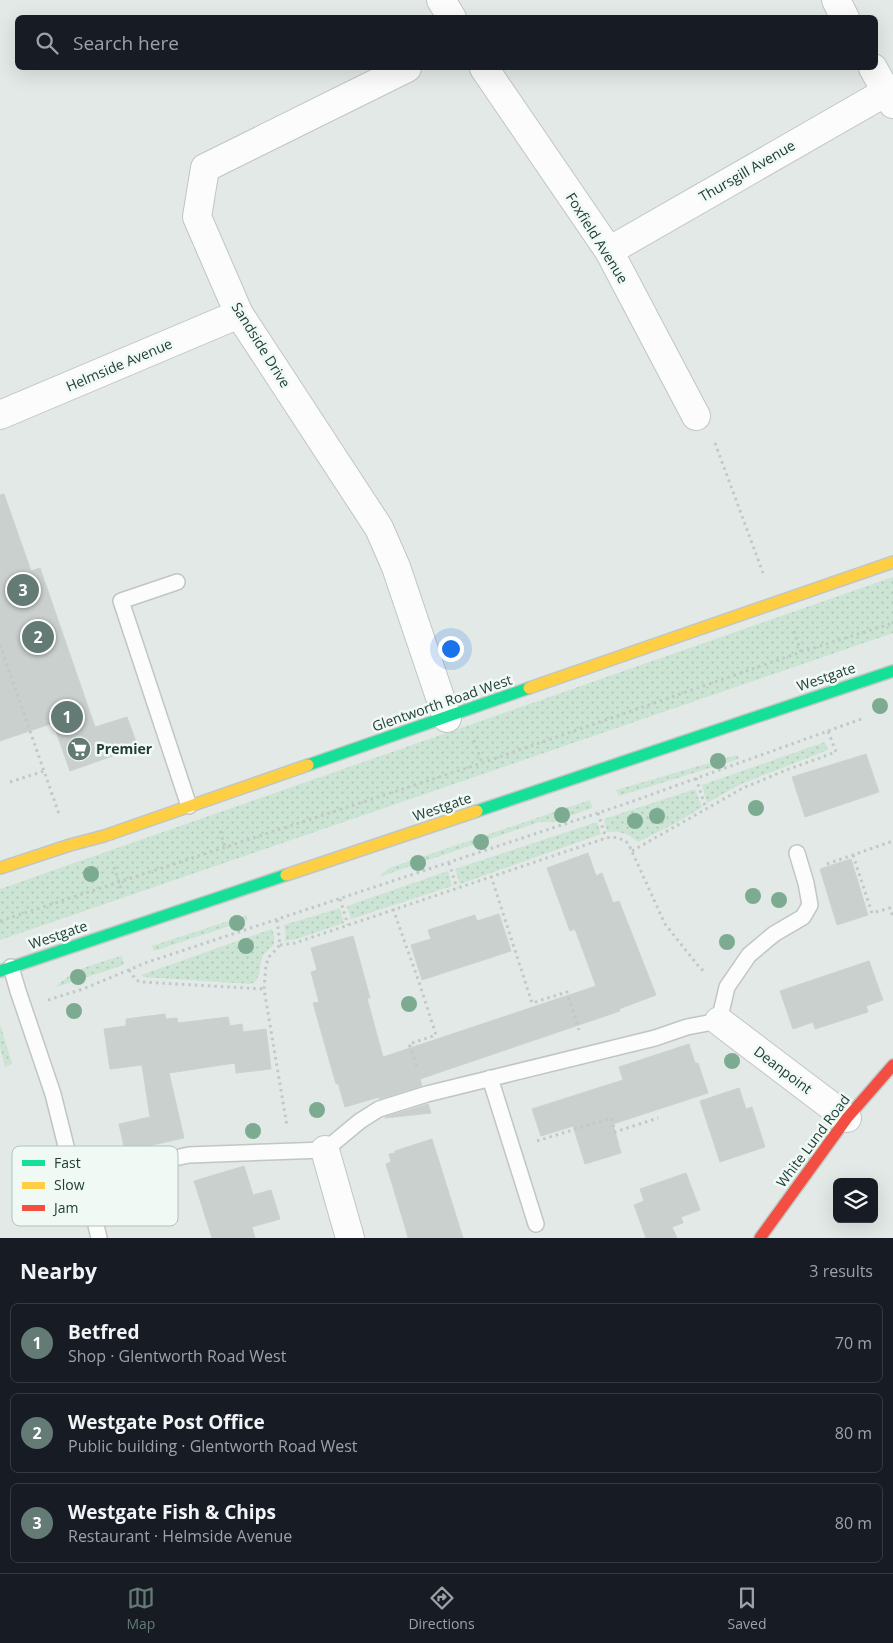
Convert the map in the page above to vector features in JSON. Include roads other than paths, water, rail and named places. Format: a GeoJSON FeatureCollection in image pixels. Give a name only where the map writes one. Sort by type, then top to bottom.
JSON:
{"type":"FeatureCollection","features":[{"type":"Feature","properties":{"kind":"street"},"geometry":{"type":"LineString","coordinates":[[441,0],[450,15]]}},
{"type":"Feature","properties":{"kind":"street"},"geometry":{"type":"LineString","coordinates":[[836,0],[844,15]]}},
{"type":"Feature","properties":{"kind":"street","name":"Sandside Drive"},"geometry":{"type":"LineString","coordinates":[[403,70],[205,168],[197,217],[239,314],[379,528],[396,567],[447,718]]}},
{"type":"Feature","properties":{"kind":"street","name":"Foxfield Avenue"},"geometry":{"type":"LineString","coordinates":[[485,70],[608,251],[696,416]]}},
{"type":"Feature","properties":{"kind":"street"},"geometry":{"type":"LineString","coordinates":[[873,70],[889,98]]}},
{"type":"Feature","properties":{"kind":"street","name":"Thursgill Avenue"},"geometry":{"type":"LineString","coordinates":[[608,251],[889,98]]}},
{"type":"Feature","properties":{"kind":"street","name":"Helmside Avenue"},"geometry":{"type":"LineString","coordinates":[[0,415],[239,314]]}},
{"type":"Feature","properties":{"kind":"street","name":"Glentworth Road West"},"geometry":{"type":"LineString","coordinates":[[0,868],[104,836],[893,562]]}},
{"type":"Feature","properties":{"kind":"street","name":"Westgate"},"geometry":{"type":"LineString","coordinates":[[6,969],[893,671]]}},
{"type":"Feature","properties":{"kind":"street","name":"Deanpoint"},"geometry":{"type":"LineString","coordinates":[[719,1021],[847,1118]]}},
{"type":"Feature","properties":{"kind":"street","name":"White Lund Road"},"geometry":{"type":"LineString","coordinates":[[760,1238],[847,1118],[893,1065]]}},
{"type":"Feature","properties":{"kind":"street"},"geometry":{"type":"LineString","coordinates":[[324,1150],[350,1238]]}},
{"type":"Feature","properties":{"kind":"lane"},"geometry":{"type":"LineString","coordinates":[[177,582],[121,601],[189,806]]}},
{"type":"Feature","properties":{"kind":"lane"},"geometry":{"type":"LineString","coordinates":[[178,1157],[189,1155],[324,1150],[360,1121],[379,1109],[427,1094],[719,1021],[727,987],[750,956],[774,934],[803,917],[810,905],[797,853]]}},
{"type":"Feature","properties":{"kind":"lane"},"geometry":{"type":"LineString","coordinates":[[6,969],[18,991],[53,1094],[66,1146]]}},
{"type":"Feature","properties":{"kind":"lane"},"geometry":{"type":"LineString","coordinates":[[490,1078],[536,1224]]}},
{"type":"Feature","properties":{"kind":"place","name":"Westgate Fish & Chips"},"geometry":{"type":"Point","coordinates":[23,590]}},
{"type":"Feature","properties":{"kind":"place","name":"Westgate Post Office"},"geometry":{"type":"Point","coordinates":[38,637]}},
{"type":"Feature","properties":{"kind":"place","name":"Betfred"},"geometry":{"type":"Point","coordinates":[67,717]}},
{"type":"Feature","properties":{"kind":"place","name":"Premier"},"geometry":{"type":"Point","coordinates":[79,749]}}]}
